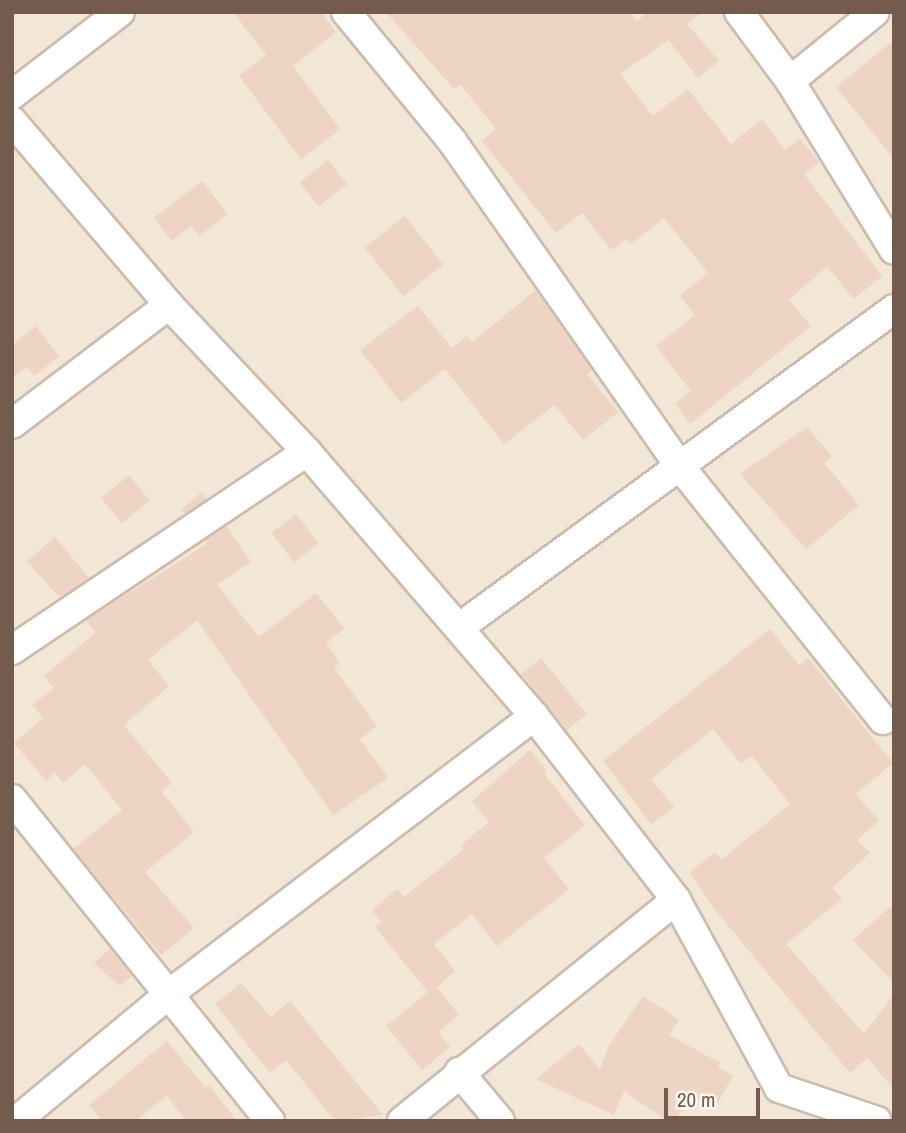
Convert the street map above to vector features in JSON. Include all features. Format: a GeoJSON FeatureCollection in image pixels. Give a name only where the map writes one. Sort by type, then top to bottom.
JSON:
{"type":"FeatureCollection","features":[{"type":"Feature","properties":{"kind":"street"},"geometry":{"type":"LineString","coordinates":[[12,95],[120,12]]}},
{"type":"Feature","properties":{"kind":"street"},"geometry":{"type":"LineString","coordinates":[[346,12],[452,141],[678,464],[883,720]]}},
{"type":"Feature","properties":{"kind":"street"},"geometry":{"type":"LineString","coordinates":[[738,12],[790,81],[894,250]]}},
{"type":"Feature","properties":{"kind":"street"},"geometry":{"type":"LineString","coordinates":[[790,81],[875,12]]}},
{"type":"Feature","properties":{"kind":"street"},"geometry":{"type":"LineString","coordinates":[[12,121],[169,305],[307,452],[534,716],[676,900],[779,1088],[877,1121]]}},
{"type":"Feature","properties":{"kind":"street"},"geometry":{"type":"LineString","coordinates":[[12,424],[169,305]]}},
{"type":"Feature","properties":{"kind":"street"},"geometry":{"type":"LineString","coordinates":[[460,627],[678,464],[894,310]]}},
{"type":"Feature","properties":{"kind":"street"},"geometry":{"type":"LineString","coordinates":[[12,650],[307,452]]}},
{"type":"Feature","properties":{"kind":"street"},"geometry":{"type":"LineString","coordinates":[[16,1121],[168,995],[534,716]]}},
{"type":"Feature","properties":{"kind":"street"},"geometry":{"type":"LineString","coordinates":[[12,799],[270,1121]]}},
{"type":"Feature","properties":{"kind":"street"},"geometry":{"type":"LineString","coordinates":[[402,1121],[459,1072],[676,900]]}},
{"type":"Feature","properties":{"kind":"street"},"geometry":{"type":"LineString","coordinates":[[459,1072],[500,1121]]}},
{"type":"Feature","properties":{"kind":"shaded area"},"geometry":{"type":"Polygon","coordinates":[[[12,12],[894,12],[894,1121],[12,1121],[12,12]]]}},
{"type":"Feature","properties":{"kind":"building"},"geometry":{"type":"Polygon","coordinates":[[[233,12],[321,12],[336,32],[293,66],[340,129],[301,159],[239,76],[266,55],[233,12]]]}},
{"type":"Feature","properties":{"kind":"building"},"geometry":{"type":"Polygon","coordinates":[[[386,12],[629,12],[637,22],[646,12],[702,12],[687,24],[719,61],[698,78],[668,40],[620,74],[653,116],[688,89],[731,144],[762,119],[785,150],[800,139],[819,162],[804,174],[882,276],[853,299],[827,266],[789,300],[811,326],[690,424],[675,404],[691,391],[656,346],[695,315],[680,296],[708,273],[664,218],[631,244],[626,239],[611,250],[582,213],[556,233],[482,141],[496,129],[460,84],[454,89],[386,12]]]}},
{"type":"Feature","properties":{"kind":"building"},"geometry":{"type":"Polygon","coordinates":[[[894,40],[894,159],[836,87],[894,40]]]}},
{"type":"Feature","properties":{"kind":"building"},"geometry":{"type":"Polygon","coordinates":[[[328,160],[347,184],[319,207],[300,182],[328,160]]]}},
{"type":"Feature","properties":{"kind":"building"},"geometry":{"type":"Polygon","coordinates":[[[202,181],[228,214],[199,236],[191,226],[172,241],[154,218],[202,181]]]}},
{"type":"Feature","properties":{"kind":"building"},"geometry":{"type":"Polygon","coordinates":[[[405,216],[443,265],[403,296],[365,247],[405,216]]]}},
{"type":"Feature","properties":{"kind":"building"},"geometry":{"type":"Polygon","coordinates":[[[536,290],[592,370],[587,374],[618,412],[583,440],[555,405],[504,444],[445,369],[401,403],[360,350],[418,306],[452,348],[467,336],[472,342],[536,290]]]}},
{"type":"Feature","properties":{"kind":"building"},"geometry":{"type":"Polygon","coordinates":[[[36,326],[59,356],[34,376],[27,367],[12,378],[12,345],[36,326]]]}},
{"type":"Feature","properties":{"kind":"building"},"geometry":{"type":"Polygon","coordinates":[[[807,427],[832,456],[824,463],[859,505],[806,549],[740,474],[807,427]]]}},
{"type":"Feature","properties":{"kind":"building"},"geometry":{"type":"Polygon","coordinates":[[[129,475],[150,501],[122,523],[101,498],[129,475]]]}},
{"type":"Feature","properties":{"kind":"building"},"geometry":{"type":"Polygon","coordinates":[[[202,492],[207,499],[185,514],[181,509],[202,492]]]}},
{"type":"Feature","properties":{"kind":"building"},"geometry":{"type":"Polygon","coordinates":[[[296,514],[319,543],[294,562],[272,533],[296,514]]]}},
{"type":"Feature","properties":{"kind":"building"},"geometry":{"type":"Polygon","coordinates":[[[226,526],[251,562],[217,585],[259,637],[316,593],[344,628],[326,643],[340,663],[334,668],[377,726],[360,739],[388,778],[333,815],[197,620],[148,660],[169,686],[124,725],[172,783],[162,792],[194,832],[145,872],[194,928],[161,955],[73,849],[122,810],[85,764],[63,783],[55,772],[46,781],[14,743],[43,718],[32,705],[54,688],[44,676],[96,632],[86,620],[207,544],[205,541],[226,526]]]}},
{"type":"Feature","properties":{"kind":"building"},"geometry":{"type":"Polygon","coordinates":[[[55,537],[89,578],[64,595],[57,595],[27,561],[55,537]]]}},
{"type":"Feature","properties":{"kind":"building"},"geometry":{"type":"Polygon","coordinates":[[[770,629],[799,665],[808,658],[893,763],[856,794],[879,821],[857,840],[870,853],[832,888],[842,899],[786,944],[864,1034],[894,994],[894,1090],[868,1058],[850,1073],[712,906],[690,872],[715,852],[721,860],[790,804],[752,756],[741,764],[713,729],[651,779],[674,807],[651,824],[603,761],[770,629]]]}},
{"type":"Feature","properties":{"kind":"building"},"geometry":{"type":"Polygon","coordinates":[[[541,658],[586,714],[567,730],[522,674],[541,658]]]}},
{"type":"Feature","properties":{"kind":"building"},"geometry":{"type":"Polygon","coordinates":[[[530,750],[547,771],[544,774],[585,825],[544,858],[569,889],[497,946],[472,914],[434,944],[455,971],[437,987],[459,1015],[438,1032],[450,1047],[422,1070],[386,1026],[428,992],[375,927],[381,922],[372,910],[397,889],[404,897],[464,849],[461,845],[489,822],[472,801],[530,750]]]}},
{"type":"Feature","properties":{"kind":"building"},"geometry":{"type":"Polygon","coordinates":[[[894,904],[894,983],[853,940],[894,904]]]}},
{"type":"Feature","properties":{"kind":"building"},"geometry":{"type":"Polygon","coordinates":[[[110,948],[132,976],[120,986],[94,963],[110,948]]]}},
{"type":"Feature","properties":{"kind":"building"},"geometry":{"type":"Polygon","coordinates":[[[241,983],[271,1017],[290,1001],[383,1115],[335,1121],[286,1060],[270,1073],[215,1004],[241,983]]]}},
{"type":"Feature","properties":{"kind":"building"},"geometry":{"type":"Polygon","coordinates":[[[643,996],[679,1020],[669,1035],[720,1063],[718,1067],[733,1076],[714,1109],[691,1096],[674,1121],[667,1121],[624,1091],[614,1115],[536,1079],[579,1044],[600,1070],[608,1047],[643,996]]]}},
{"type":"Feature","properties":{"kind":"building"},"geometry":{"type":"Polygon","coordinates":[[[167,1041],[206,1088],[209,1085],[237,1121],[186,1121],[167,1096],[135,1121],[102,1121],[89,1105],[167,1041]]]}}]}
